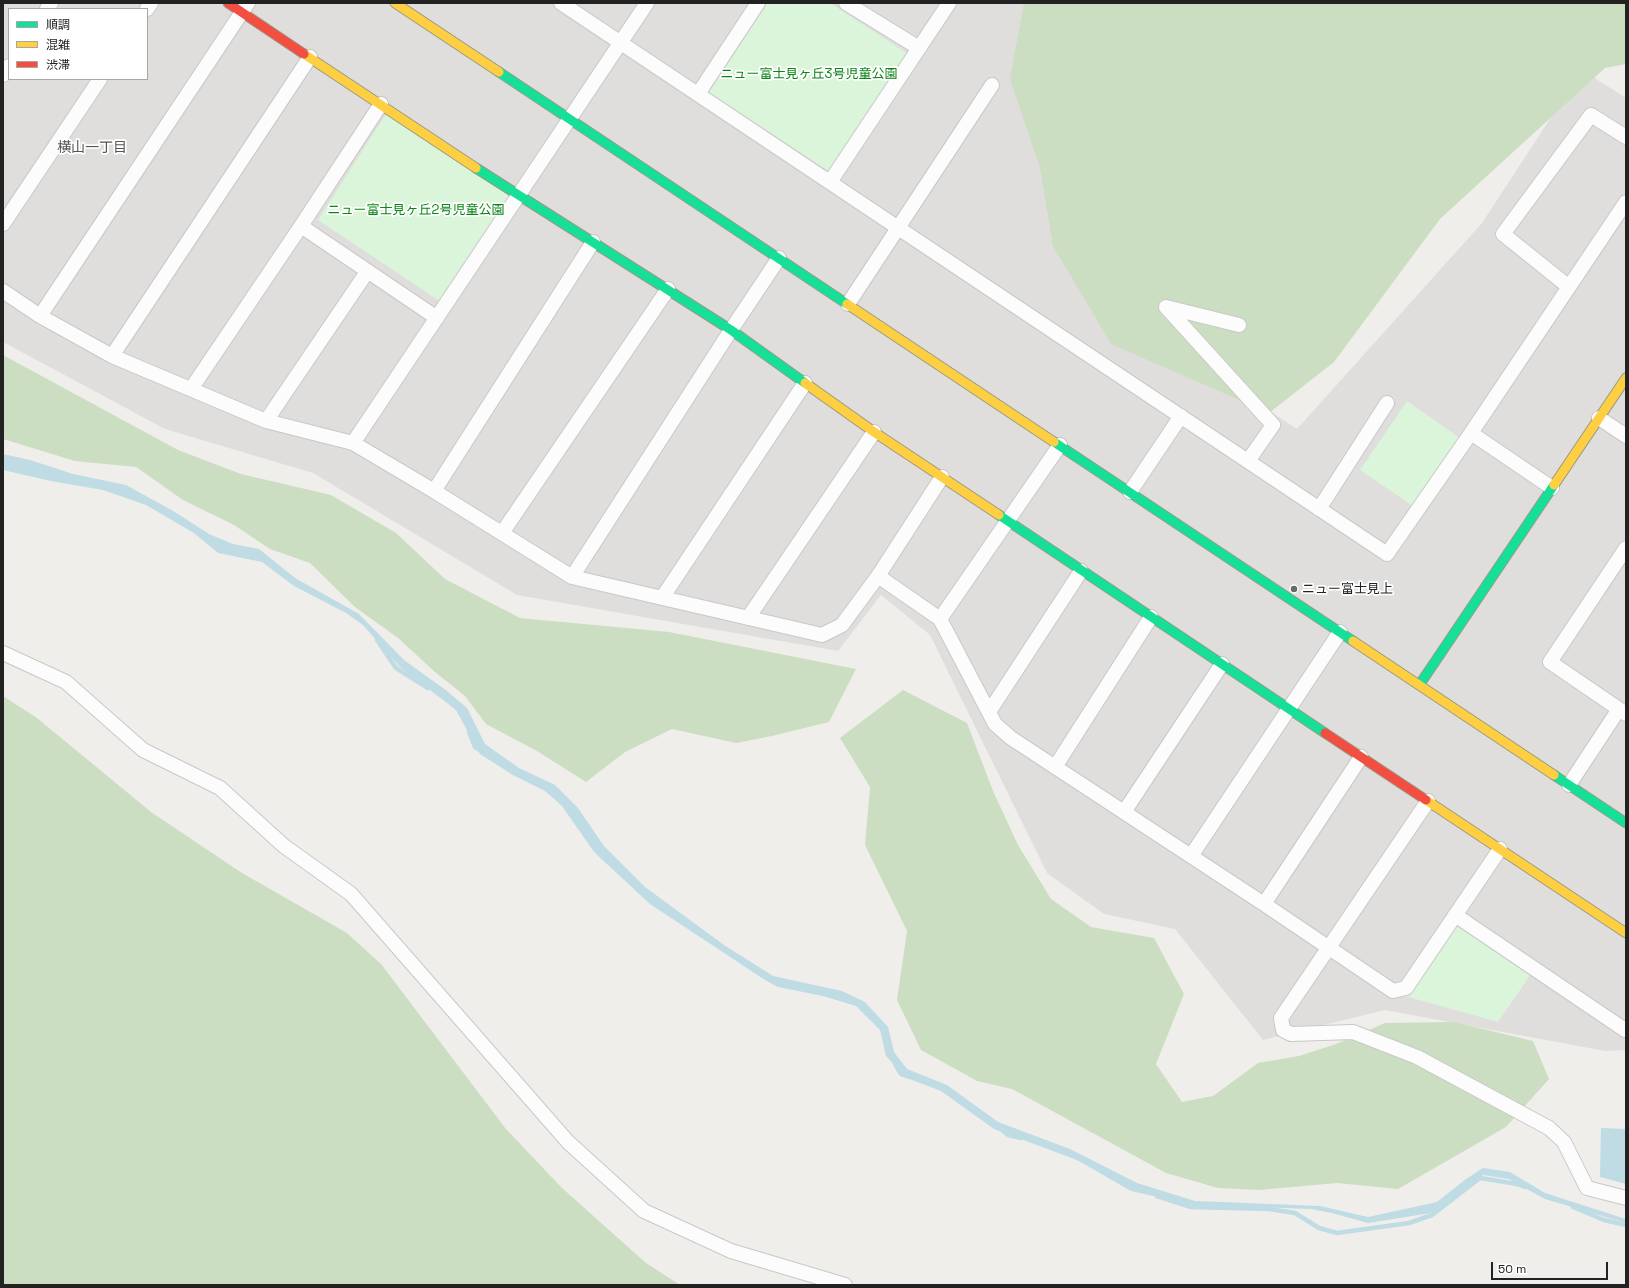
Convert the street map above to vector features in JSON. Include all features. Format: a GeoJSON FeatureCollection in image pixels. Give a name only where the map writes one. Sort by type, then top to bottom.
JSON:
{"type":"FeatureCollection","features":[{"type":"Feature","properties":{"kind":"street"},"geometry":{"type":"LineString","coordinates":[[228,3],[245,8],[310,58],[518,196],[731,330],[874,432],[1626,934]]}},
{"type":"Feature","properties":{"kind":"street"},"geometry":{"type":"LineString","coordinates":[[395,3],[1420,684],[1626,823]]}},
{"type":"Feature","properties":{"kind":"street"},"geometry":{"type":"LineString","coordinates":[[561,3],[1387,554],[1472,433],[1626,202]]}},
{"type":"Feature","properties":{"kind":"street"},"geometry":{"type":"LineString","coordinates":[[353,443],[647,3]]}},
{"type":"Feature","properties":{"kind":"street"},"geometry":{"type":"LineString","coordinates":[[698,94],[758,3]]}},
{"type":"Feature","properties":{"kind":"street"},"geometry":{"type":"LineString","coordinates":[[830,182],[949,3]]}},
{"type":"Feature","properties":{"kind":"street"},"geometry":{"type":"LineString","coordinates":[[852,5],[919,48]]}},
{"type":"Feature","properties":{"kind":"street"},"geometry":{"type":"LineString","coordinates":[[40,316],[245,8]]}},
{"type":"Feature","properties":{"kind":"street"},"geometry":{"type":"LineString","coordinates":[[112,356],[310,58]]}},
{"type":"Feature","properties":{"kind":"street"},"geometry":{"type":"LineString","coordinates":[[3,224],[99,80]]}},
{"type":"Feature","properties":{"kind":"street"},"geometry":{"type":"LineString","coordinates":[[848,304],[992,85]]}},
{"type":"Feature","properties":{"kind":"street"},"geometry":{"type":"LineString","coordinates":[[191,389],[302,226],[380,104]]}},
{"type":"Feature","properties":{"kind":"street"},"geometry":{"type":"LineString","coordinates":[[1570,287],[1503,234],[1591,115],[1626,137]]}},
{"type":"Feature","properties":{"kind":"street"},"geometry":{"type":"LineString","coordinates":[[302,226],[367,272],[437,318]]}},
{"type":"Feature","properties":{"kind":"street"},"geometry":{"type":"LineString","coordinates":[[434,491],[593,242]]}},
{"type":"Feature","properties":{"kind":"street"},"geometry":{"type":"LineString","coordinates":[[572,577],[779,258]]}},
{"type":"Feature","properties":{"kind":"street"},"geometry":{"type":"LineString","coordinates":[[266,421],[367,272]]}},
{"type":"Feature","properties":{"kind":"street"},"geometry":{"type":"LineString","coordinates":[[502,533],[668,290]]}},
{"type":"Feature","properties":{"kind":"street"},"geometry":{"type":"LineString","coordinates":[[3,291],[40,316],[112,356],[266,421],[353,443],[434,491],[572,577],[822,635],[842,625],[878,576],[942,477]]}},
{"type":"Feature","properties":{"kind":"street"},"geometry":{"type":"LineString","coordinates":[[1239,325],[1166,307],[1273,425],[1248,461]]}},
{"type":"Feature","properties":{"kind":"street"},"geometry":{"type":"LineString","coordinates":[[1420,684],[1626,378]]}},
{"type":"Feature","properties":{"kind":"street"},"geometry":{"type":"LineString","coordinates":[[662,598],[805,382]]}},
{"type":"Feature","properties":{"kind":"street"},"geometry":{"type":"LineString","coordinates":[[1319,509],[1387,403]]}},
{"type":"Feature","properties":{"kind":"street"},"geometry":{"type":"LineString","coordinates":[[1130,492],[1181,416]]}},
{"type":"Feature","properties":{"kind":"street"},"geometry":{"type":"LineString","coordinates":[[1599,418],[1626,436]]}},
{"type":"Feature","properties":{"kind":"street"},"geometry":{"type":"LineString","coordinates":[[748,618],[874,432]]}},
{"type":"Feature","properties":{"kind":"street"},"geometry":{"type":"LineString","coordinates":[[1472,433],[1552,488]]}},
{"type":"Feature","properties":{"kind":"street"},"geometry":{"type":"LineString","coordinates":[[940,620],[1060,445]]}},
{"type":"Feature","properties":{"kind":"street"},"geometry":{"type":"LineString","coordinates":[[1569,785],[1623,711],[1550,662],[1626,548]]}},
{"type":"Feature","properties":{"kind":"street"},"geometry":{"type":"LineString","coordinates":[[989,712],[1082,571]]}},
{"type":"Feature","properties":{"kind":"street"},"geometry":{"type":"LineString","coordinates":[[878,576],[940,620],[995,724],[1011,738],[1330,947],[1392,990],[1406,988],[1500,849]]}},
{"type":"Feature","properties":{"kind":"street"},"geometry":{"type":"LineString","coordinates":[[1055,766],[1151,617]]}},
{"type":"Feature","properties":{"kind":"street"},"geometry":{"type":"LineString","coordinates":[[1191,856],[1340,632]]}},
{"type":"Feature","properties":{"kind":"street"},"geometry":{"type":"LineString","coordinates":[[3,653],[66,682],[143,750],[220,788],[284,846],[351,894],[568,1142],[644,1211],[731,1251],[845,1285]]}},
{"type":"Feature","properties":{"kind":"street"},"geometry":{"type":"LineString","coordinates":[[1124,812],[1222,664]]}},
{"type":"Feature","properties":{"kind":"street"},"geometry":{"type":"LineString","coordinates":[[1264,904],[1361,757]]}},
{"type":"Feature","properties":{"kind":"street"},"geometry":{"type":"LineString","coordinates":[[1428,801],[1281,1018],[1283,1030],[1291,1034],[1353,1032],[1417,1057],[1549,1128],[1564,1142],[1587,1188],[1626,1198]]}},
{"type":"Feature","properties":{"kind":"street"},"geometry":{"type":"LineString","coordinates":[[1455,914],[1625,1030],[1626,1028]]}},
{"type":"Feature","properties":{"kind":"shaded area"},"geometry":{"type":"Polygon","coordinates":[[[3,3],[1045,3],[1100,298],[1297,429],[1482,223],[1582,70],[1626,98],[1626,1050],[1605,1051],[1385,1010],[1263,1040],[1175,929],[1104,914],[1047,873],[930,635],[881,595],[838,651],[517,595],[313,473],[165,429],[3,342],[3,3]]]}},
{"type":"Feature","properties":{"kind":"green space","name":"ニュー富士見ヶ丘3号児童公園"},"geometry":{"type":"Polygon","coordinates":[[[766,3],[830,3],[908,54],[830,172],[708,92],[766,3]]]}},
{"type":"Feature","properties":{"kind":"green space"},"geometry":{"type":"Polygon","coordinates":[[[1024,3],[1626,3],[1626,64],[1605,68],[1440,219],[1334,362],[1269,413],[1111,344],[1053,246],[1040,168],[1010,79],[1024,3]]]}},
{"type":"Feature","properties":{"kind":"green space","name":"ニュー富士見ヶ丘2号児童公園"},"geometry":{"type":"Polygon","coordinates":[[[386,114],[511,197],[441,302],[318,220],[386,114]]]}},
{"type":"Feature","properties":{"kind":"green space"},"geometry":{"type":"Polygon","coordinates":[[[3,355],[178,450],[241,474],[331,495],[396,533],[445,579],[520,618],[669,632],[856,669],[829,722],[736,743],[672,729],[625,752],[586,782],[537,751],[486,724],[465,696],[435,672],[398,638],[355,607],[310,563],[270,549],[234,525],[183,500],[136,467],[75,461],[3,439],[3,355]]]}},
{"type":"Feature","properties":{"kind":"green space"},"geometry":{"type":"Polygon","coordinates":[[[1407,401],[1460,438],[1413,506],[1360,470],[1407,401]]]}},
{"type":"Feature","properties":{"kind":"green space"},"geometry":{"type":"Polygon","coordinates":[[[903,690],[967,723],[993,791],[1018,845],[1051,899],[1091,927],[1154,938],[1184,994],[1156,1064],[1182,1102],[1213,1096],[1258,1063],[1299,1056],[1336,1044],[1385,1023],[1454,1022],[1533,1041],[1549,1079],[1506,1127],[1398,1189],[1337,1183],[1259,1190],[1218,1188],[1166,1173],[1012,1089],[977,1081],[921,1050],[897,1000],[907,931],[865,845],[870,787],[840,738],[903,690]]]}},
{"type":"Feature","properties":{"kind":"green space"},"geometry":{"type":"Polygon","coordinates":[[[3,696],[37,718],[151,812],[242,873],[347,933],[381,964],[506,1129],[562,1188],[646,1263],[680,1285],[3,1285],[3,696]]]}},
{"type":"Feature","properties":{"kind":"green space"},"geometry":{"type":"Polygon","coordinates":[[[1457,924],[1531,974],[1498,1022],[1405,996],[1457,924]]]}},
{"type":"Feature","properties":{"kind":"water"},"geometry":{"type":"Polygon","coordinates":[[[3,454],[30,460],[73,474],[126,485],[175,512],[209,534],[233,544],[259,549],[295,578],[359,614],[404,660],[447,691],[467,708],[485,744],[519,768],[555,785],[578,808],[604,846],[645,887],[724,945],[773,976],[842,991],[865,1002],[888,1027],[894,1052],[907,1069],[947,1085],[998,1122],[1070,1149],[1137,1183],[1195,1201],[1320,1206],[1368,1217],[1437,1202],[1466,1179],[1483,1168],[1510,1172],[1545,1193],[1626,1219],[1626,1223],[1545,1199],[1509,1179],[1483,1175],[1431,1213],[1368,1223],[1311,1209],[1193,1205],[1131,1191],[1077,1160],[994,1129],[941,1091],[907,1078],[886,1056],[880,1030],[856,1006],[823,996],[778,987],[650,904],[594,852],[562,806],[545,791],[513,775],[480,754],[456,710],[400,667],[363,625],[346,613],[294,586],[262,562],[218,553],[194,533],[146,505],[103,490],[51,481],[3,470],[3,454]]]}},
{"type":"Feature","properties":{"kind":"water"},"geometry":{"type":"Polygon","coordinates":[[[1601,1128],[1626,1129],[1626,1184],[1600,1177],[1601,1128]]]}},
{"type":"Feature","properties":{"kind":"waterway"},"geometry":{"type":"LineString","coordinates":[[377,640],[396,668],[428,688]]}},
{"type":"Feature","properties":{"kind":"waterway"},"geometry":{"type":"LineString","coordinates":[[469,732],[475,747],[482,751]]}},
{"type":"Feature","properties":{"kind":"waterway"},"geometry":{"type":"LineString","coordinates":[[895,1064],[901,1074],[910,1077]]}},
{"type":"Feature","properties":{"kind":"waterway"},"geometry":{"type":"LineString","coordinates":[[1002,1130],[1008,1135],[1021,1138]]}},
{"type":"Feature","properties":{"kind":"waterway"},"geometry":{"type":"LineString","coordinates":[[1157,1196],[1191,1207],[1269,1209],[1295,1213],[1319,1228],[1337,1233],[1409,1223],[1432,1215],[1480,1178],[1517,1184],[1525,1187]]}},
{"type":"Feature","properties":{"kind":"waterway"},"geometry":{"type":"LineString","coordinates":[[1573,1207],[1604,1220],[1626,1225]]}},
{"type":"Feature","properties":{"kind":"traffic: fast"},"geometry":{"type":"LineString","coordinates":[[499,72],[847,304]]}},
{"type":"Feature","properties":{"kind":"traffic: fast"},"geometry":{"type":"LineString","coordinates":[[476,168],[731,330],[805,383]]}},
{"type":"Feature","properties":{"kind":"traffic: fast"},"geometry":{"type":"LineString","coordinates":[[1054,442],[1353,641]]}},
{"type":"Feature","properties":{"kind":"traffic: fast"},"geometry":{"type":"LineString","coordinates":[[1420,684],[1554,485]]}},
{"type":"Feature","properties":{"kind":"traffic: fast"},"geometry":{"type":"LineString","coordinates":[[999,515],[1325,733]]}},
{"type":"Feature","properties":{"kind":"traffic: fast"},"geometry":{"type":"LineString","coordinates":[[1554,775],[1626,823]]}},
{"type":"Feature","properties":{"kind":"traffic: slow"},"geometry":{"type":"LineString","coordinates":[[395,3],[499,72]]}},
{"type":"Feature","properties":{"kind":"traffic: slow"},"geometry":{"type":"LineString","coordinates":[[304,54],[476,168]]}},
{"type":"Feature","properties":{"kind":"traffic: slow"},"geometry":{"type":"LineString","coordinates":[[847,304],[1054,442]]}},
{"type":"Feature","properties":{"kind":"traffic: slow"},"geometry":{"type":"LineString","coordinates":[[1554,485],[1626,378]]}},
{"type":"Feature","properties":{"kind":"traffic: slow"},"geometry":{"type":"LineString","coordinates":[[805,383],[874,432],[999,515]]}},
{"type":"Feature","properties":{"kind":"traffic: slow"},"geometry":{"type":"LineString","coordinates":[[1353,641],[1554,775]]}},
{"type":"Feature","properties":{"kind":"traffic: slow"},"geometry":{"type":"LineString","coordinates":[[1426,800],[1626,933]]}},
{"type":"Feature","properties":{"kind":"traffic: jam"},"geometry":{"type":"LineString","coordinates":[[228,3],[304,54]]}},
{"type":"Feature","properties":{"kind":"traffic: jam"},"geometry":{"type":"LineString","coordinates":[[1325,733],[1426,800]]}},
{"type":"Feature","properties":{"kind":"place","name":"ニュー富士見上"},"geometry":{"type":"Point","coordinates":[1294,589]}},
{"type":"Feature","properties":{"kind":"district","name":"横山一丁目"},"geometry":{"type":"Point","coordinates":[92,148]}}]}
